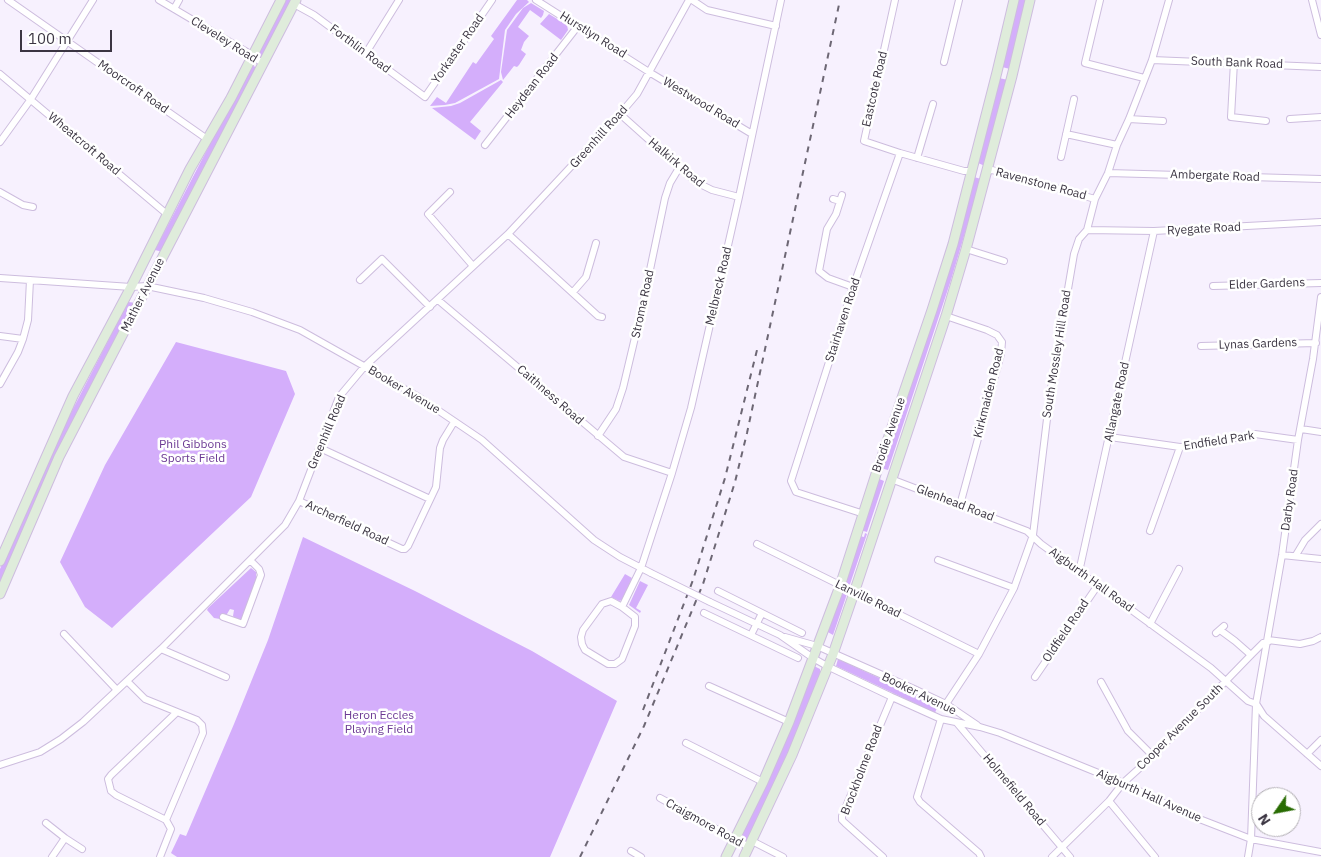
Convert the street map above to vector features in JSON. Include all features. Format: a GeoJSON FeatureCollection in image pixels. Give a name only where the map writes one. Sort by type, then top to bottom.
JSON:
{"type":"FeatureCollection","features":[{"type":"Feature","properties":{"kind":"street","name":"Moorcroft Road"},"geometry":{"type":"LineString","coordinates":[[8,0],[207,139]]}},
{"type":"Feature","properties":{"kind":"street"},"geometry":{"type":"LineString","coordinates":[[0,142],[31,99],[93,0]]}},
{"type":"Feature","properties":{"kind":"street","name":"Cleveley Road"},"geometry":{"type":"LineString","coordinates":[[159,0],[252,55],[263,64]]}},
{"type":"Feature","properties":{"kind":"street"},"geometry":{"type":"LineString","coordinates":[[174,9],[179,0]]}},
{"type":"Feature","properties":{"kind":"street","name":"Mather Avenue"},"geometry":{"type":"LineString","coordinates":[[0,561],[73,396],[282,0]]}},
{"type":"Feature","properties":{"kind":"street"},"geometry":{"type":"LineString","coordinates":[[366,53],[399,0]]}},
{"type":"Feature","properties":{"kind":"street","name":"Yorkaster Road"},"geometry":{"type":"LineString","coordinates":[[424,98],[492,0]]}},
{"type":"Feature","properties":{"kind":"street","name":"Hurstlyn Road"},"geometry":{"type":"LineString","coordinates":[[536,0],[649,72]]}},
{"type":"Feature","properties":{"kind":"street"},"geometry":{"type":"LineString","coordinates":[[690,0],[707,10],[776,26]]}},
{"type":"Feature","properties":{"kind":"street","name":"Greenhill Road"},"geometry":{"type":"LineString","coordinates":[[0,765],[40,752],[61,739],[161,649],[285,525],[299,501],[339,397],[364,367],[508,234],[620,114],[637,94],[690,0]]}},
{"type":"Feature","properties":{"kind":"street","name":"Melbreck Road"},"geometry":{"type":"LineString","coordinates":[[622,607],[641,568],[672,473],[693,400],[781,0]]}},
{"type":"Feature","properties":{"kind":"street","name":"Eastcote Road"},"geometry":{"type":"LineString","coordinates":[[895,0],[864,141],[900,153]]}},
{"type":"Feature","properties":{"kind":"street"},"geometry":{"type":"LineString","coordinates":[[944,62],[959,0]]}},
{"type":"Feature","properties":{"kind":"street","name":"Brodie Avenue"},"geometry":{"type":"LineString","coordinates":[[726,857],[763,782],[789,722],[840,586],[953,244],[1014,0]]}},
{"type":"Feature","properties":{"kind":"street","name":"Brodie Avenue"},"geometry":{"type":"LineString","coordinates":[[744,857],[792,755],[833,654],[854,593],[966,250],[1030,0]]}},
{"type":"Feature","properties":{"kind":"street"},"geometry":{"type":"LineString","coordinates":[[1100,0],[1085,63],[1144,78]]}},
{"type":"Feature","properties":{"kind":"street","name":"South Mossley Hill Road"},"geometry":{"type":"LineString","coordinates":[[946,704],[979,654],[1014,588],[1033,535],[1050,394],[1074,254],[1080,239],[1087,230],[1095,199],[1108,173],[1117,145],[1152,60],[1169,0]]}},
{"type":"Feature","properties":{"kind":"street"},"geometry":{"type":"LineString","coordinates":[[1312,0],[1321,35]]}},
{"type":"Feature","properties":{"kind":"street","name":"Mather Avenue"},"geometry":{"type":"LineString","coordinates":[[0,594],[59,458],[295,2]]}},
{"type":"Feature","properties":{"kind":"street","name":"Forthlin Road"},"geometry":{"type":"LineString","coordinates":[[295,2],[424,98]]}},
{"type":"Feature","properties":{"kind":"street","name":"Heydean Road"},"geometry":{"type":"LineString","coordinates":[[485,146],[578,26]]}},
{"type":"Feature","properties":{"kind":"street","name":"South Bank Road"},"geometry":{"type":"LineString","coordinates":[[1152,60],[1321,66]]}},
{"type":"Feature","properties":{"kind":"street"},"geometry":{"type":"LineString","coordinates":[[1234,62],[1231,118],[1266,121]]}},
{"type":"Feature","properties":{"kind":"street","name":"Westwood Road"},"geometry":{"type":"LineString","coordinates":[[649,72],[752,134]]}},
{"type":"Feature","properties":{"kind":"street"},"geometry":{"type":"LineString","coordinates":[[997,72],[1012,76]]}},
{"type":"Feature","properties":{"kind":"street","name":"Wheatcroft Road"},"geometry":{"type":"LineString","coordinates":[[0,74],[168,214]]}},
{"type":"Feature","properties":{"kind":"street"},"geometry":{"type":"LineString","coordinates":[[1061,157],[1074,99]]}},
{"type":"Feature","properties":{"kind":"street"},"geometry":{"type":"LineString","coordinates":[[917,158],[933,104]]}},
{"type":"Feature","properties":{"kind":"street","name":"Halkirk Road"},"geometry":{"type":"LineString","coordinates":[[620,114],[679,168],[703,187],[739,197]]}},
{"type":"Feature","properties":{"kind":"street"},"geometry":{"type":"LineString","coordinates":[[1290,119],[1321,117]]}},
{"type":"Feature","properties":{"kind":"street"},"geometry":{"type":"LineString","coordinates":[[1129,119],[1163,121]]}},
{"type":"Feature","properties":{"kind":"street"},"geometry":{"type":"LineString","coordinates":[[1066,134],[1117,145]]}},
{"type":"Feature","properties":{"kind":"street"},"geometry":{"type":"LineString","coordinates":[[900,153],[967,172],[987,171]]}},
{"type":"Feature","properties":{"kind":"street","name":"Stairhaven Road"},"geometry":{"type":"LineString","coordinates":[[864,514],[796,492],[791,481],[853,287],[900,153]]}},
{"type":"Feature","properties":{"kind":"street","name":"Stroma Road"},"geometry":{"type":"LineString","coordinates":[[598,436],[616,409],[623,388],[665,198],[670,183],[679,168]]}},
{"type":"Feature","properties":{"kind":"street","name":"Ravenstone Road"},"geometry":{"type":"LineString","coordinates":[[987,171],[992,170],[1095,199]]}},
{"type":"Feature","properties":{"kind":"street","name":"Ambergate Road"},"geometry":{"type":"LineString","coordinates":[[1108,173],[1321,179]]}},
{"type":"Feature","properties":{"kind":"street"},"geometry":{"type":"LineString","coordinates":[[0,192],[23,206],[33,207]]}},
{"type":"Feature","properties":{"kind":"street"},"geometry":{"type":"LineString","coordinates":[[450,192],[428,214],[474,266]]}},
{"type":"Feature","properties":{"kind":"street"},"geometry":{"type":"LineString","coordinates":[[833,199],[841,198],[836,214],[827,229],[819,270],[828,278],[853,287]]}},
{"type":"Feature","properties":{"kind":"street","name":"Ryegate Road"},"geometry":{"type":"LineString","coordinates":[[1087,230],[1154,232],[1321,222]]}},
{"type":"Feature","properties":{"kind":"street","name":"Allangate Road"},"geometry":{"type":"LineString","coordinates":[[1079,572],[1154,232]]}},
{"type":"Feature","properties":{"kind":"street"},"geometry":{"type":"LineString","coordinates":[[508,234],[602,317]]}},
{"type":"Feature","properties":{"kind":"street"},"geometry":{"type":"LineString","coordinates":[[573,292],[586,277],[596,243]]}},
{"type":"Feature","properties":{"kind":"street"},"geometry":{"type":"LineString","coordinates":[[966,250],[1004,262]]}},
{"type":"Feature","properties":{"kind":"street"},"geometry":{"type":"LineString","coordinates":[[360,280],[382,259],[430,307]]}},
{"type":"Feature","properties":{"kind":"street","name":"Booker Avenue"},"geometry":{"type":"LineString","coordinates":[[0,278],[131,287],[147,286],[204,298],[300,330],[417,396],[494,450],[594,540],[641,568],[780,635],[817,646],[946,704],[980,727]]}},
{"type":"Feature","properties":{"kind":"street"},"geometry":{"type":"LineString","coordinates":[[0,384],[24,338],[28,320],[30,280]]}},
{"type":"Feature","properties":{"kind":"street","name":"Elder Gardens"},"geometry":{"type":"LineString","coordinates":[[1213,286],[1321,283]]}},
{"type":"Feature","properties":{"kind":"street","name":"Darby Road"},"geometry":{"type":"LineString","coordinates":[[1248,857],[1251,840],[1256,704],[1282,555],[1298,440],[1316,342],[1321,297]]}},
{"type":"Feature","properties":{"kind":"street","name":"Caithness Road"},"geometry":{"type":"LineString","coordinates":[[438,300],[481,334],[624,457],[672,473]]}},
{"type":"Feature","properties":{"kind":"street","name":"Kirkmaiden Road"},"geometry":{"type":"LineString","coordinates":[[946,316],[987,330],[997,335],[1002,342],[1001,354],[960,505]]}},
{"type":"Feature","properties":{"kind":"street"},"geometry":{"type":"LineString","coordinates":[[0,336],[24,338]]}},
{"type":"Feature","properties":{"kind":"street","name":"Lynas Gardens"},"geometry":{"type":"LineString","coordinates":[[1201,346],[1316,342]]}},
{"type":"Feature","properties":{"kind":"street"},"geometry":{"type":"LineString","coordinates":[[1313,359],[1321,360]]}},
{"type":"Feature","properties":{"kind":"street","name":"Archerfield Road"},"geometry":{"type":"LineString","coordinates":[[299,501],[404,549],[408,546],[436,487],[442,440],[454,422]]}},
{"type":"Feature","properties":{"kind":"street"},"geometry":{"type":"LineString","coordinates":[[1301,429],[1321,432]]}},
{"type":"Feature","properties":{"kind":"street","name":"Endfield Park"},"geometry":{"type":"LineString","coordinates":[[1110,437],[1180,447],[1255,434],[1298,440]]}},
{"type":"Feature","properties":{"kind":"street"},"geometry":{"type":"LineString","coordinates":[[1150,531],[1180,447]]}},
{"type":"Feature","properties":{"kind":"street"},"geometry":{"type":"LineString","coordinates":[[320,448],[430,498]]}},
{"type":"Feature","properties":{"kind":"street","name":"Glenhead Road"},"geometry":{"type":"LineString","coordinates":[[876,474],[1027,531],[1033,535]]}},
{"type":"Feature","properties":{"kind":"street"},"geometry":{"type":"LineString","coordinates":[[1296,555],[1305,540],[1321,524]]}},
{"type":"Feature","properties":{"kind":"street","name":"Aigburth Hall Road"},"geometry":{"type":"LineString","coordinates":[[1033,535],[1041,544],[1211,668],[1248,701],[1256,704],[1264,716],[1321,766]]}},
{"type":"Feature","properties":{"kind":"street","name":"Lanville Road"},"geometry":{"type":"LineString","coordinates":[[757,544],[979,654]]}},
{"type":"Feature","properties":{"kind":"street"},"geometry":{"type":"LineString","coordinates":[[1282,555],[1321,559]]}},
{"type":"Feature","properties":{"kind":"street"},"geometry":{"type":"LineString","coordinates":[[232,611],[226,619],[243,624],[261,575],[259,569],[250,560]]}},
{"type":"Feature","properties":{"kind":"street"},"geometry":{"type":"LineString","coordinates":[[938,560],[1014,588]]}},
{"type":"Feature","properties":{"kind":"street"},"geometry":{"type":"LineString","coordinates":[[1150,624],[1179,569]]}},
{"type":"Feature","properties":{"kind":"street","name":"Oldfield Road"},"geometry":{"type":"LineString","coordinates":[[1035,678],[1098,585]]}},
{"type":"Feature","properties":{"kind":"street"},"geometry":{"type":"LineString","coordinates":[[718,591],[802,633]]}},
{"type":"Feature","properties":{"kind":"street"},"geometry":{"type":"LineString","coordinates":[[611,601],[622,607],[635,617],[635,626],[622,659],[615,664],[608,664],[585,650],[581,637],[583,630],[602,604],[611,601]]}},
{"type":"Feature","properties":{"kind":"street"},"geometry":{"type":"LineString","coordinates":[[704,613],[795,657],[796,647]]}},
{"type":"Feature","properties":{"kind":"street"},"geometry":{"type":"LineString","coordinates":[[751,635],[762,613]]}},
{"type":"Feature","properties":{"kind":"street"},"geometry":{"type":"LineString","coordinates":[[1220,630],[1235,641],[1250,656]]}},
{"type":"Feature","properties":{"kind":"street"},"geometry":{"type":"LineString","coordinates":[[64,634],[117,690]]}},
{"type":"Feature","properties":{"kind":"street","name":"Booker Avenue"},"geometry":{"type":"LineString","coordinates":[[780,635],[827,666],[892,697],[941,719],[980,727]]}},
{"type":"Feature","properties":{"kind":"street"},"geometry":{"type":"LineString","coordinates":[[1268,641],[1300,644],[1321,637]]}},
{"type":"Feature","properties":{"kind":"street","name":"Cooper Avenue South"},"geometry":{"type":"LineString","coordinates":[[1052,857],[1263,643],[1268,641]]}},
{"type":"Feature","properties":{"kind":"street"},"geometry":{"type":"LineString","coordinates":[[161,649],[226,677]]}},
{"type":"Feature","properties":{"kind":"street"},"geometry":{"type":"LineString","coordinates":[[127,681],[145,699],[196,720],[202,725],[203,733],[166,820]]}},
{"type":"Feature","properties":{"kind":"street"},"geometry":{"type":"LineString","coordinates":[[1101,682],[1128,731],[1153,756]]}},
{"type":"Feature","properties":{"kind":"street"},"geometry":{"type":"LineString","coordinates":[[709,686],[789,722]]}},
{"type":"Feature","properties":{"kind":"street","name":"Brockholme Road"},"geometry":{"type":"LineString","coordinates":[[883,857],[845,823],[842,820],[842,816],[892,697]]}},
{"type":"Feature","properties":{"kind":"street"},"geometry":{"type":"LineString","coordinates":[[160,857],[171,829],[166,820],[116,795],[111,791],[108,780],[176,712]]}},
{"type":"Feature","properties":{"kind":"street"},"geometry":{"type":"LineString","coordinates":[[941,719],[917,797],[920,802],[979,853],[981,857]]}},
{"type":"Feature","properties":{"kind":"street","name":"Holmefield Road"},"geometry":{"type":"LineString","coordinates":[[957,722],[1070,857]]}},
{"type":"Feature","properties":{"kind":"street","name":"Aigburth Hall Avenue"},"geometry":{"type":"LineString","coordinates":[[980,727],[1123,783],[1184,813],[1251,840],[1321,852]]}},
{"type":"Feature","properties":{"kind":"street"},"geometry":{"type":"LineString","coordinates":[[1307,754],[1321,740]]}},
{"type":"Feature","properties":{"kind":"street"},"geometry":{"type":"LineString","coordinates":[[686,743],[763,782]]}},
{"type":"Feature","properties":{"kind":"street","name":"Craigmore Road"},"geometry":{"type":"LineString","coordinates":[[660,798],[734,841],[750,844],[783,857]]}},
{"type":"Feature","properties":{"kind":"street"},"geometry":{"type":"LineString","coordinates":[[1109,801],[1155,857]]}},
{"type":"Feature","properties":{"kind":"street"},"geometry":{"type":"LineString","coordinates":[[46,823],[64,838],[82,849]]}},
{"type":"Feature","properties":{"kind":"street"},"geometry":{"type":"LineString","coordinates":[[52,857],[64,838]]}},
{"type":"Feature","properties":{"kind":"street"},"geometry":{"type":"LineString","coordinates":[[632,851],[641,857]]}},
{"type":"Feature","properties":{"kind":"green space"},"geometry":{"type":"Polygon","coordinates":[[[285,0],[294,0],[262,60],[256,56],[285,0]]]}},
{"type":"Feature","properties":{"kind":"green space"},"geometry":{"type":"Polygon","coordinates":[[[517,0],[527,0],[529,2],[516,14],[505,30],[499,79],[455,103],[430,106],[437,97],[446,103],[473,62],[476,64],[494,39],[491,36],[517,0]]]}},
{"type":"Feature","properties":{"kind":"green space"},"geometry":{"type":"Polygon","coordinates":[[[1017,0],[1026,0],[1010,69],[1002,67],[1017,0]]]}},
{"type":"Feature","properties":{"kind":"green space"},"geometry":{"type":"Polygon","coordinates":[[[531,3],[544,11],[543,15],[541,18],[530,10],[518,27],[529,36],[521,50],[526,54],[519,65],[517,67],[514,66],[503,80],[501,72],[507,30],[523,8],[531,3]]]}},
{"type":"Feature","properties":{"kind":"green space"},"geometry":{"type":"Polygon","coordinates":[[[549,14],[567,25],[568,30],[561,40],[540,24],[549,14]]]}},
{"type":"Feature","properties":{"kind":"green space"},"geometry":{"type":"Polygon","coordinates":[[[251,65],[258,68],[163,252],[155,250],[251,65]]]}},
{"type":"Feature","properties":{"kind":"green space"},"geometry":{"type":"Polygon","coordinates":[[[999,78],[1008,80],[985,166],[978,163],[999,78]]]}},
{"type":"Feature","properties":{"kind":"green space"},"geometry":{"type":"Polygon","coordinates":[[[501,80],[503,82],[470,122],[481,131],[475,140],[432,108],[460,103],[501,80]]]}},
{"type":"Feature","properties":{"kind":"green space"},"geometry":{"type":"Polygon","coordinates":[[[974,177],[981,179],[951,280],[888,470],[880,468],[974,177]]]}},
{"type":"Feature","properties":{"kind":"green space"},"geometry":{"type":"Polygon","coordinates":[[[128,302],[137,303],[0,589],[0,569],[42,474],[59,436],[128,302]]]}},
{"type":"Feature","properties":{"kind":"green space","name":"Phil Gibbons Sports Field"},"geometry":{"type":"Polygon","coordinates":[[[176,342],[286,371],[295,394],[251,497],[112,628],[85,607],[60,562],[105,465],[176,342]]]}},
{"type":"Feature","properties":{"kind":"green space"},"geometry":{"type":"Polygon","coordinates":[[[877,478],[884,481],[867,532],[860,530],[877,478]]]}},
{"type":"Feature","properties":{"kind":"green space"},"geometry":{"type":"Polygon","coordinates":[[[865,533],[867,534],[849,587],[843,584],[860,536],[864,537],[865,533]]]}},
{"type":"Feature","properties":{"kind":"green space","name":"Heron Eccles Playing Field"},"geometry":{"type":"Polygon","coordinates":[[[303,537],[415,591],[532,651],[617,701],[550,857],[177,857],[171,853],[180,834],[186,836],[234,724],[268,640],[303,537]]]}},
{"type":"Feature","properties":{"kind":"green space"},"geometry":{"type":"Polygon","coordinates":[[[251,568],[256,572],[257,580],[243,618],[240,620],[235,619],[233,616],[234,610],[230,609],[227,614],[221,615],[220,619],[214,618],[207,610],[208,608],[251,568]]]}},
{"type":"Feature","properties":{"kind":"green space"},"geometry":{"type":"Polygon","coordinates":[[[625,574],[632,578],[622,600],[619,601],[611,597],[625,574]]]}},
{"type":"Feature","properties":{"kind":"green space"},"geometry":{"type":"Polygon","coordinates":[[[640,581],[648,585],[636,608],[641,611],[640,613],[629,605],[640,581]]]}},
{"type":"Feature","properties":{"kind":"green space"},"geometry":{"type":"Polygon","coordinates":[[[842,589],[847,594],[833,635],[826,631],[842,589]]]}},
{"type":"Feature","properties":{"kind":"green space"},"geometry":{"type":"Polygon","coordinates":[[[838,659],[938,705],[935,713],[836,666],[838,659]]]}},
{"type":"Feature","properties":{"kind":"green space"},"geometry":{"type":"Polygon","coordinates":[[[814,666],[820,669],[820,673],[809,703],[773,788],[748,840],[744,841],[741,837],[814,666]]]}},
{"type":"Feature","properties":{"kind":"railway"},"geometry":{"type":"LineString","coordinates":[[580,857],[644,726],[703,584],[735,482],[840,0]]}},
{"type":"Feature","properties":{"kind":"railway"},"geometry":{"type":"LineString","coordinates":[[643,710],[693,580],[725,478],[758,346]]}}]}
